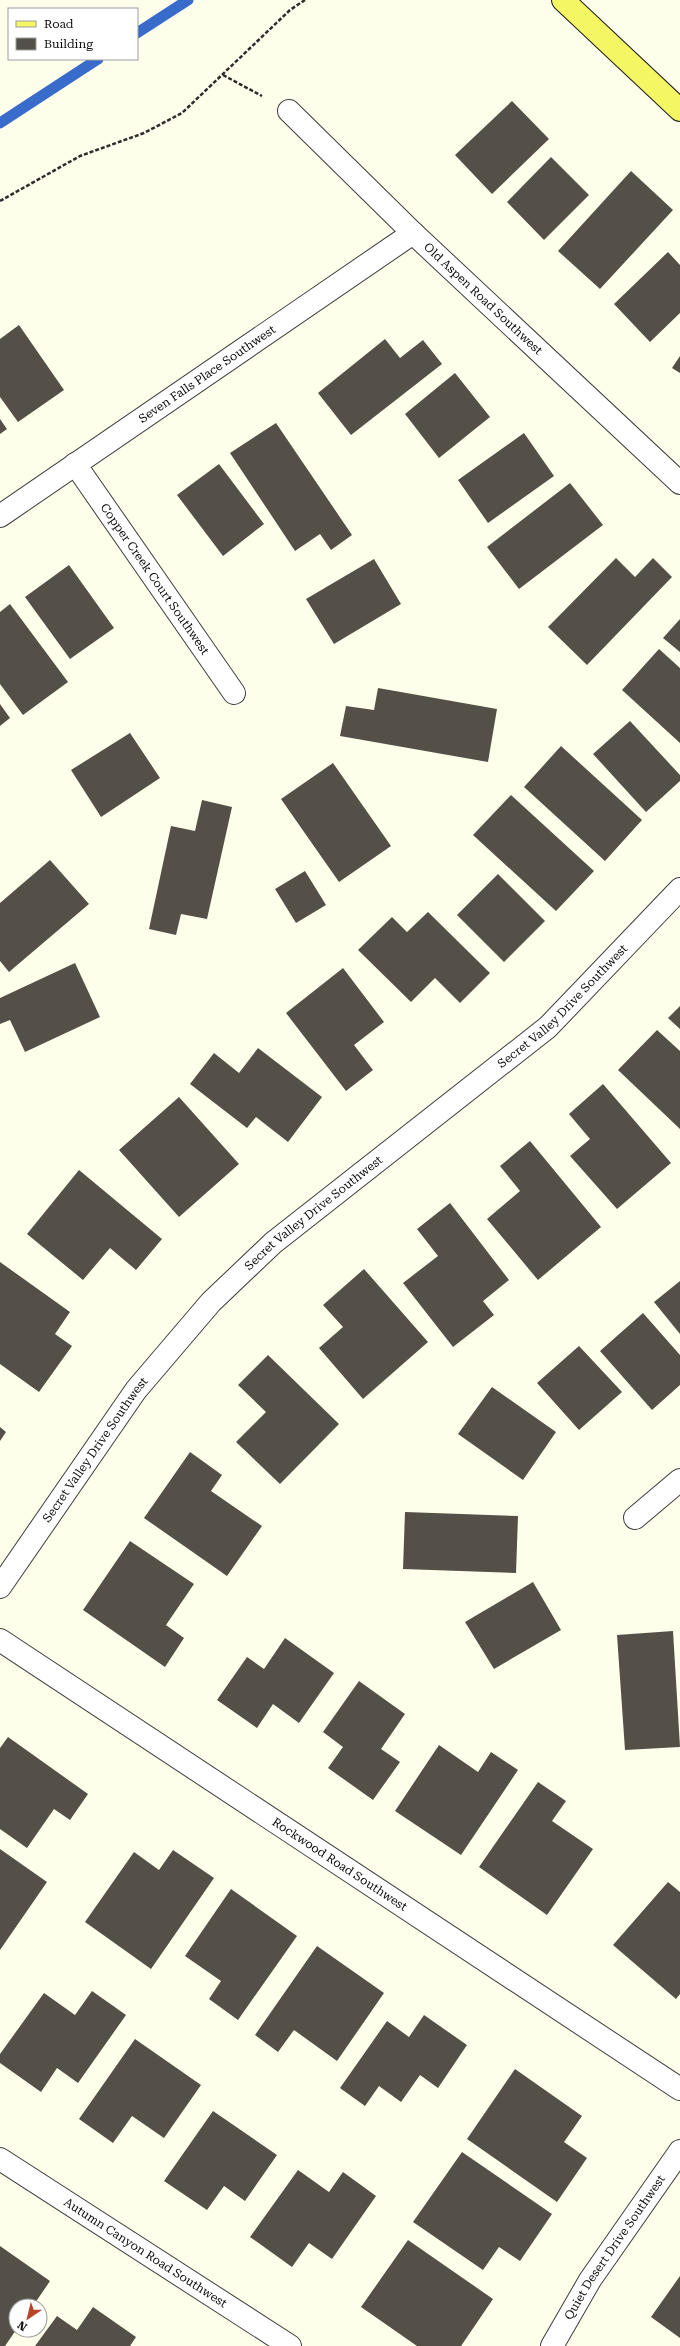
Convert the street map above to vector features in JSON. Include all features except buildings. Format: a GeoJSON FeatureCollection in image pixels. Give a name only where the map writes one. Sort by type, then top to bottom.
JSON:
{"type":"FeatureCollection","features":[{"type":"Feature","properties":{"kind":"main road"},"geometry":{"type":"LineString","coordinates":[[563,0],[680,110]]}},
{"type":"Feature","properties":{"kind":"street","name":"Old Aspen Road Southwest"},"geometry":{"type":"LineString","coordinates":[[289,111],[413,232],[680,483]]}},
{"type":"Feature","properties":{"kind":"street","name":"Seven Falls Place Southwest"},"geometry":{"type":"LineString","coordinates":[[0,516],[413,232]]}},
{"type":"Feature","properties":{"kind":"street","name":"Copper Creek Court Southwest"},"geometry":{"type":"LineString","coordinates":[[75,464],[234,693]]}},
{"type":"Feature","properties":{"kind":"street","name":"Secret Valley Drive Southwest"},"geometry":{"type":"LineString","coordinates":[[0,1587],[136,1390],[211,1302],[273,1243],[548,1026],[680,889]]}},
{"type":"Feature","properties":{"kind":"street"},"geometry":{"type":"LineString","coordinates":[[635,1518],[680,1480]]}},
{"type":"Feature","properties":{"kind":"street","name":"Rockwood Road Southwest"},"geometry":{"type":"LineString","coordinates":[[0,1640],[680,2089]]}},
{"type":"Feature","properties":{"kind":"street","name":"Quiet Desert Drive Southwest"},"geometry":{"type":"LineString","coordinates":[[552,2346],[590,2280],[680,2151]]}},
{"type":"Feature","properties":{"kind":"street","name":"Autumn Canyon Road Southwest"},"geometry":{"type":"LineString","coordinates":[[0,2159],[290,2346]]}},
{"type":"Feature","properties":{"kind":"path"},"geometry":{"type":"LineString","coordinates":[[0,201],[80,156],[144,133],[182,113],[290,10],[305,0]]}},
{"type":"Feature","properties":{"kind":"path"},"geometry":{"type":"LineString","coordinates":[[223,75],[289,111]]}},
{"type":"Feature","properties":{"kind":"waterway"},"geometry":{"type":"LineString","coordinates":[[138,32],[188,0]]}},
{"type":"Feature","properties":{"kind":"waterway"},"geometry":{"type":"LineString","coordinates":[[0,123],[96,60]]}}]}
